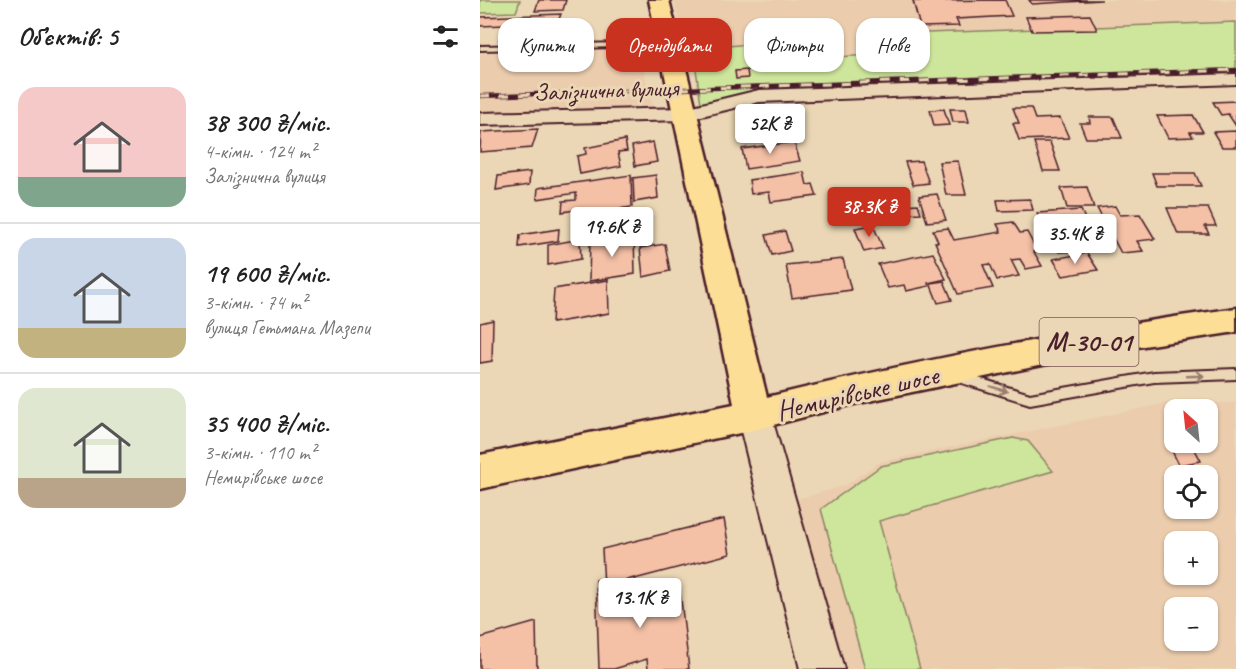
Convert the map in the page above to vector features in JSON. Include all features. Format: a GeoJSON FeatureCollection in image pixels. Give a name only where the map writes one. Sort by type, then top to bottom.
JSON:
{"type":"FeatureCollection","features":[{"type":"Feature","properties":{"kind":"main road"},"geometry":{"type":"LineString","coordinates":[[659,0],[663,18]]}},
{"type":"Feature","properties":{"kind":"main road"},"geometry":{"type":"LineString","coordinates":[[675,72],[754,415]]}},
{"type":"Feature","properties":{"kind":"main road","name":"Немирівське шосе"},"geometry":{"type":"LineString","coordinates":[[480,472],[754,415],[854,390],[1111,338],[1236,320]]}},
{"type":"Feature","properties":{"kind":"street","name":"Залізнична вулиця"},"geometry":{"type":"LineString","coordinates":[[480,119],[685,114],[759,96],[1236,79]]}},
{"type":"Feature","properties":{"kind":"street"},"geometry":{"type":"LineString","coordinates":[[754,415],[822,669]]}},
{"type":"Feature","properties":{"kind":"lane"},"geometry":{"type":"LineString","coordinates":[[480,48],[606,45]]}},
{"type":"Feature","properties":{"kind":"lane"},"geometry":{"type":"LineString","coordinates":[[944,372],[1030,399],[1154,377],[1236,374]]}},
{"type":"Feature","properties":{"kind":"shaded area"},"geometry":{"type":"Polygon","coordinates":[[[674,0],[1236,0],[1236,22],[930,33],[930,18],[856,18],[856,56],[844,56],[844,18],[744,18],[744,44],[732,45],[732,18],[678,18],[674,0]]]}},
{"type":"Feature","properties":{"kind":"shaded area"},"geometry":{"type":"Polygon","coordinates":[[[594,50],[606,50],[606,72],[644,72],[653,107],[480,111],[480,53],[498,53],[498,72],[594,72],[594,50]]]}},
{"type":"Feature","properties":{"kind":"shaded area"},"geometry":{"type":"Polygon","coordinates":[[[1218,403],[1236,403],[1236,669],[822,669],[779,504],[844,486],[880,462],[1164,404],[1164,453],[1218,453],[1218,403]]]}},
{"type":"Feature","properties":{"kind":"green space"},"geometry":{"type":"Polygon","coordinates":[[[480,0],[520,0],[516,12],[480,13],[480,0]]]}},
{"type":"Feature","properties":{"kind":"green space"},"geometry":{"type":"Polygon","coordinates":[[[1236,22],[1236,79],[759,96],[702,110],[696,72],[732,72],[732,46],[744,45],[744,72],[844,72],[844,56],[856,56],[856,72],[930,72],[930,33],[1236,22]]]}},
{"type":"Feature","properties":{"kind":"green space"},"geometry":{"type":"Polygon","coordinates":[[[1013,438],[1028,441],[1053,471],[879,521],[920,669],[865,669],[821,509],[881,466],[1013,438]]]}},
{"type":"Feature","properties":{"kind":"building"},"geometry":{"type":"Polygon","coordinates":[[[539,0],[566,0],[563,10],[535,11],[539,0]]]}},
{"type":"Feature","properties":{"kind":"building"},"geometry":{"type":"Polygon","coordinates":[[[1005,0],[1012,16],[956,19],[959,26],[930,27],[930,18],[918,18],[913,1],[1005,0]]]}},
{"type":"Feature","properties":{"kind":"building"},"geometry":{"type":"Polygon","coordinates":[[[1029,0],[1102,0],[1032,4],[1029,0]]]}},
{"type":"Feature","properties":{"kind":"building"},"geometry":{"type":"Polygon","coordinates":[[[561,14],[560,18],[498,18],[498,25],[480,26],[480,17],[561,14]]]}},
{"type":"Feature","properties":{"kind":"building"},"geometry":{"type":"Polygon","coordinates":[[[1090,15],[1097,30],[1032,31],[1026,17],[1090,15]]]}},
{"type":"Feature","properties":{"kind":"building"},"geometry":{"type":"Polygon","coordinates":[[[735,71],[747,72],[748,78],[736,79],[735,71]]]}},
{"type":"Feature","properties":{"kind":"building"},"geometry":{"type":"Polygon","coordinates":[[[1236,101],[1236,126],[1228,114],[1221,115],[1213,102],[1236,101]]]}},
{"type":"Feature","properties":{"kind":"building"},"geometry":{"type":"Polygon","coordinates":[[[1013,108],[1031,108],[1035,119],[1060,118],[1069,138],[1019,140],[1013,123],[1019,123],[1013,108]]]}},
{"type":"Feature","properties":{"kind":"building"},"geometry":{"type":"Polygon","coordinates":[[[944,109],[949,125],[934,126],[930,110],[944,109]]]}},
{"type":"Feature","properties":{"kind":"building"},"geometry":{"type":"Polygon","coordinates":[[[950,109],[966,109],[969,122],[953,122],[950,109]]]}},
{"type":"Feature","properties":{"kind":"building"},"geometry":{"type":"Polygon","coordinates":[[[1193,115],[1203,132],[1190,132],[1193,137],[1168,138],[1157,116],[1193,115]]]}},
{"type":"Feature","properties":{"kind":"building"},"geometry":{"type":"Polygon","coordinates":[[[1089,117],[1113,117],[1122,138],[1086,138],[1080,123],[1090,123],[1089,117]]]}},
{"type":"Feature","properties":{"kind":"building"},"geometry":{"type":"Polygon","coordinates":[[[538,129],[532,148],[480,152],[481,132],[538,129]]]}},
{"type":"Feature","properties":{"kind":"building"},"geometry":{"type":"Polygon","coordinates":[[[1236,131],[1236,147],[1222,147],[1213,132],[1236,131]]]}},
{"type":"Feature","properties":{"kind":"building"},"geometry":{"type":"Polygon","coordinates":[[[625,140],[627,151],[618,152],[621,166],[580,174],[577,156],[586,154],[585,148],[625,140]]]}},
{"type":"Feature","properties":{"kind":"building"},"geometry":{"type":"Polygon","coordinates":[[[653,142],[657,162],[635,166],[632,146],[653,142]]]}},
{"type":"Feature","properties":{"kind":"building"},"geometry":{"type":"Polygon","coordinates":[[[794,142],[800,161],[746,169],[742,149],[794,142]]]}},
{"type":"Feature","properties":{"kind":"building"},"geometry":{"type":"Polygon","coordinates":[[[1034,142],[1050,142],[1060,171],[1043,171],[1034,142]]]}},
{"type":"Feature","properties":{"kind":"building"},"geometry":{"type":"Polygon","coordinates":[[[921,161],[929,183],[913,185],[905,162],[921,161]]]}},
{"type":"Feature","properties":{"kind":"building"},"geometry":{"type":"Polygon","coordinates":[[[958,161],[966,195],[946,195],[939,162],[958,161]]]}},
{"type":"Feature","properties":{"kind":"building"},"geometry":{"type":"Polygon","coordinates":[[[530,172],[529,185],[496,190],[498,176],[530,172]]]}},
{"type":"Feature","properties":{"kind":"building"},"geometry":{"type":"Polygon","coordinates":[[[804,172],[807,185],[813,184],[817,196],[771,202],[769,192],[751,194],[749,180],[804,172]]]}},
{"type":"Feature","properties":{"kind":"building"},"geometry":{"type":"Polygon","coordinates":[[[1152,173],[1195,173],[1201,186],[1157,186],[1152,173]]]}},
{"type":"Feature","properties":{"kind":"building"},"geometry":{"type":"Polygon","coordinates":[[[631,175],[632,207],[582,214],[582,209],[562,212],[563,201],[576,200],[576,193],[537,199],[538,188],[631,175]]]}},
{"type":"Feature","properties":{"kind":"building"},"geometry":{"type":"Polygon","coordinates":[[[656,175],[658,198],[634,202],[633,178],[656,175]]]}},
{"type":"Feature","properties":{"kind":"building"},"geometry":{"type":"Polygon","coordinates":[[[1087,187],[1094,208],[1067,208],[1061,188],[1087,187]]]}},
{"type":"Feature","properties":{"kind":"building"},"geometry":{"type":"Polygon","coordinates":[[[937,194],[946,220],[927,222],[919,196],[937,194]]]}},
{"type":"Feature","properties":{"kind":"building"},"geometry":{"type":"Polygon","coordinates":[[[1030,199],[1033,210],[999,211],[997,200],[1030,199]]]}},
{"type":"Feature","properties":{"kind":"building"},"geometry":{"type":"Polygon","coordinates":[[[885,200],[889,217],[876,218],[872,201],[885,200]]]}},
{"type":"Feature","properties":{"kind":"building"},"geometry":{"type":"Polygon","coordinates":[[[918,204],[921,213],[905,214],[903,205],[918,204]]]}},
{"type":"Feature","properties":{"kind":"building"},"geometry":{"type":"Polygon","coordinates":[[[1115,206],[1120,215],[1140,214],[1155,239],[1137,241],[1143,251],[1121,253],[1097,208],[1115,206]]]}},
{"type":"Feature","properties":{"kind":"building"},"geometry":{"type":"Polygon","coordinates":[[[1167,208],[1208,208],[1216,226],[1205,226],[1209,234],[1178,234],[1167,208]]]}},
{"type":"Feature","properties":{"kind":"building"},"geometry":{"type":"Polygon","coordinates":[[[1081,210],[1099,250],[1059,252],[1050,226],[1041,226],[1037,213],[1081,210]]]}},
{"type":"Feature","properties":{"kind":"building"},"geometry":{"type":"Polygon","coordinates":[[[627,211],[627,222],[577,229],[578,218],[627,211]]]}},
{"type":"Feature","properties":{"kind":"building"},"geometry":{"type":"Polygon","coordinates":[[[1013,222],[1020,233],[1027,232],[1042,266],[1026,269],[1020,259],[1011,260],[1019,276],[997,280],[990,264],[983,265],[993,288],[958,294],[935,242],[938,242],[933,230],[948,228],[954,240],[1001,232],[997,224],[1013,222]]]}},
{"type":"Feature","properties":{"kind":"building"},"geometry":{"type":"Polygon","coordinates":[[[873,225],[883,248],[864,252],[855,228],[873,225]]]}},
{"type":"Feature","properties":{"kind":"building"},"geometry":{"type":"Polygon","coordinates":[[[559,229],[558,241],[519,247],[520,235],[559,229]]]}},
{"type":"Feature","properties":{"kind":"building"},"geometry":{"type":"Polygon","coordinates":[[[785,231],[791,251],[772,255],[766,235],[785,231]]]}},
{"type":"Feature","properties":{"kind":"building"},"geometry":{"type":"Polygon","coordinates":[[[634,234],[635,274],[589,281],[590,241],[634,234]]]}},
{"type":"Feature","properties":{"kind":"building"},"geometry":{"type":"Polygon","coordinates":[[[580,239],[581,259],[548,265],[548,245],[580,239]]]}},
{"type":"Feature","properties":{"kind":"building"},"geometry":{"type":"Polygon","coordinates":[[[665,244],[670,271],[643,277],[640,248],[665,244]]]}},
{"type":"Feature","properties":{"kind":"building"},"geometry":{"type":"Polygon","coordinates":[[[933,253],[946,279],[928,283],[929,286],[906,291],[904,285],[888,288],[878,264],[933,253]]]}},
{"type":"Feature","properties":{"kind":"building"},"geometry":{"type":"Polygon","coordinates":[[[1087,253],[1098,270],[1063,276],[1053,259],[1087,253]]]}},
{"type":"Feature","properties":{"kind":"building"},"geometry":{"type":"Polygon","coordinates":[[[843,259],[851,290],[792,298],[786,265],[843,259]]]}},
{"type":"Feature","properties":{"kind":"building"},"geometry":{"type":"Polygon","coordinates":[[[608,280],[609,313],[552,323],[554,289],[608,280]]]}},
{"type":"Feature","properties":{"kind":"building"},"geometry":{"type":"Polygon","coordinates":[[[944,281],[952,300],[938,303],[930,283],[944,281]]]}},
{"type":"Feature","properties":{"kind":"building"},"geometry":{"type":"Polygon","coordinates":[[[493,320],[492,361],[480,363],[480,323],[493,320]]]}},
{"type":"Feature","properties":{"kind":"building"},"geometry":{"type":"Polygon","coordinates":[[[1173,453],[1197,453],[1201,461],[1179,465],[1173,453]]]}},
{"type":"Feature","properties":{"kind":"building"},"geometry":{"type":"Polygon","coordinates":[[[724,519],[730,554],[604,587],[602,549],[724,519]]]}},
{"type":"Feature","properties":{"kind":"building"},"geometry":{"type":"Polygon","coordinates":[[[604,578],[604,587],[634,578],[636,602],[680,591],[689,669],[648,669],[647,659],[614,669],[599,669],[596,580],[604,578]]]}},
{"type":"Feature","properties":{"kind":"building"},"geometry":{"type":"Polygon","coordinates":[[[536,622],[537,669],[480,669],[480,638],[536,622]]]}},
{"type":"Feature","properties":{"kind":"railway"},"geometry":{"type":"LineString","coordinates":[[480,96],[1236,70]]}}]}
